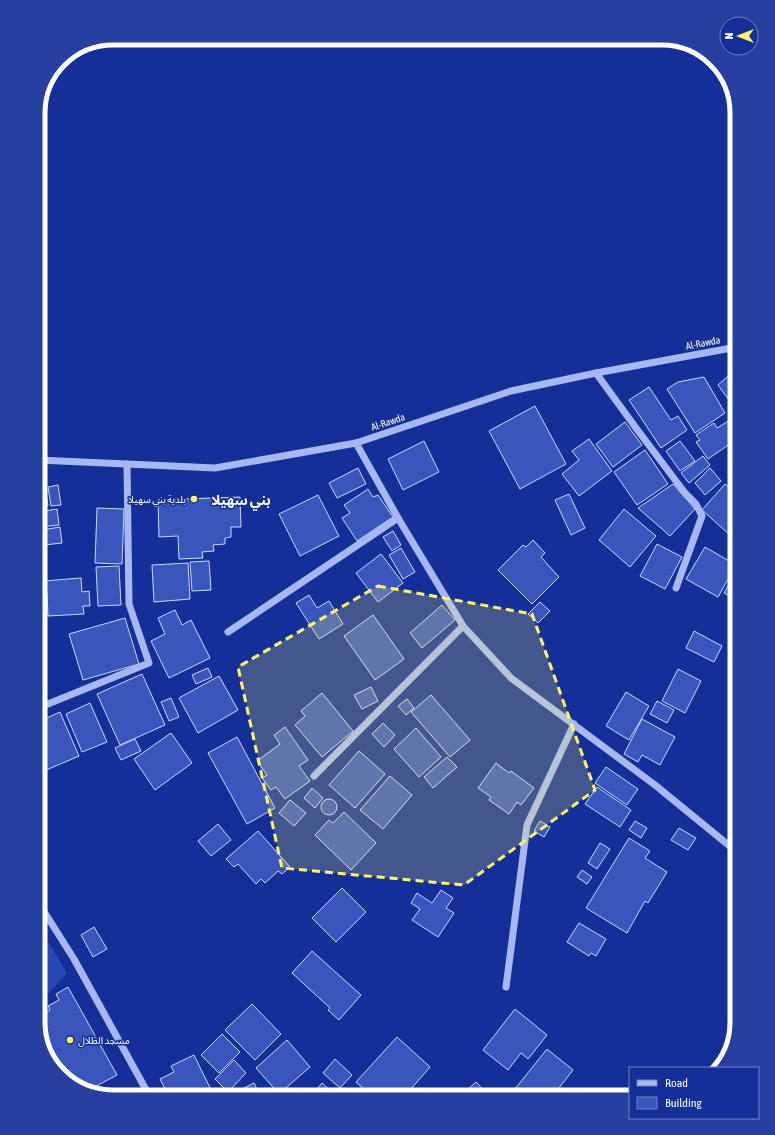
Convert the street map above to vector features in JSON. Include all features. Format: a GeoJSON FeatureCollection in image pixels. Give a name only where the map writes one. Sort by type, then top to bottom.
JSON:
{"type":"FeatureCollection","features":[{"type":"Feature","properties":{"kind":"street","name":"Al-Rawda"},"geometry":{"type":"LineString","coordinates":[[45,460],[215,468],[356,443],[512,391],[596,373],[730,348]]}},
{"type":"Feature","properties":{"kind":"street"},"geometry":{"type":"LineString","coordinates":[[596,373],[685,493],[696,504],[702,516],[676,588]]}},
{"type":"Feature","properties":{"kind":"street"},"geometry":{"type":"LineString","coordinates":[[356,443],[398,518],[463,626],[511,678],[655,785],[730,846]]}},
{"type":"Feature","properties":{"kind":"street"},"geometry":{"type":"LineString","coordinates":[[45,705],[149,663],[129,604],[127,464]]}},
{"type":"Feature","properties":{"kind":"street"},"geometry":{"type":"LineString","coordinates":[[228,632],[398,518]]}},
{"type":"Feature","properties":{"kind":"street"},"geometry":{"type":"LineString","coordinates":[[314,776],[463,626]]}},
{"type":"Feature","properties":{"kind":"street"},"geometry":{"type":"LineString","coordinates":[[506,986],[527,825],[574,724]]}},
{"type":"Feature","properties":{"kind":"street"},"geometry":{"type":"LineString","coordinates":[[45,913],[74,959],[146,1090]]}},
{"type":"Feature","properties":{"kind":"highlighted area"},"geometry":{"type":"Polygon","coordinates":[[[378,586],[532,614],[595,790],[464,885],[282,868],[238,667],[378,586]]]}},
{"type":"Feature","properties":{"kind":"shaded area"},"geometry":{"type":"Polygon","coordinates":[[[45,937],[67,973],[45,997],[45,937]]]}},
{"type":"Feature","properties":{"kind":"building"},"geometry":{"type":"Polygon","coordinates":[[[730,374],[730,401],[718,385],[730,374]]]}},
{"type":"Feature","properties":{"kind":"building"},"geometry":{"type":"Polygon","coordinates":[[[704,377],[725,413],[695,433],[667,389],[678,382],[704,377]]]}},
{"type":"Feature","properties":{"kind":"building"},"geometry":{"type":"Polygon","coordinates":[[[649,387],[671,420],[678,416],[687,430],[661,448],[629,400],[649,387]]]}},
{"type":"Feature","properties":{"kind":"building"},"geometry":{"type":"Polygon","coordinates":[[[535,406],[566,464],[520,489],[489,431],[535,406]]]}},
{"type":"Feature","properties":{"kind":"building"},"geometry":{"type":"Polygon","coordinates":[[[730,420],[730,444],[708,459],[696,442],[700,440],[696,435],[714,423],[717,428],[730,420]]]}},
{"type":"Feature","properties":{"kind":"building"},"geometry":{"type":"Polygon","coordinates":[[[625,422],[642,445],[613,467],[596,444],[625,422]]]}},
{"type":"Feature","properties":{"kind":"building"},"geometry":{"type":"Polygon","coordinates":[[[589,439],[612,471],[579,496],[562,474],[579,460],[572,451],[589,439]]]}},
{"type":"Feature","properties":{"kind":"building"},"geometry":{"type":"Polygon","coordinates":[[[424,441],[439,472],[403,490],[388,459],[424,441]]]}},
{"type":"Feature","properties":{"kind":"building"},"geometry":{"type":"Polygon","coordinates":[[[680,441],[695,461],[680,471],[666,451],[680,441]]]}},
{"type":"Feature","properties":{"kind":"building"},"geometry":{"type":"Polygon","coordinates":[[[645,450],[668,484],[637,505],[614,472],[645,450]]]}},
{"type":"Feature","properties":{"kind":"building"},"geometry":{"type":"Polygon","coordinates":[[[703,456],[710,465],[689,483],[681,473],[703,456]]]}},
{"type":"Feature","properties":{"kind":"building"},"geometry":{"type":"Polygon","coordinates":[[[358,468],[366,484],[337,498],[329,483],[358,468]]]}},
{"type":"Feature","properties":{"kind":"building"},"geometry":{"type":"Polygon","coordinates":[[[710,468],[721,481],[705,495],[695,483],[710,468]]]}},
{"type":"Feature","properties":{"kind":"building"},"geometry":{"type":"Polygon","coordinates":[[[673,484],[695,509],[670,536],[638,508],[673,484]]]}},
{"type":"Feature","properties":{"kind":"building"},"geometry":{"type":"Polygon","coordinates":[[[725,484],[730,488],[730,535],[702,510],[725,484]]]}},
{"type":"Feature","properties":{"kind":"building"},"geometry":{"type":"Polygon","coordinates":[[[58,485],[61,505],[51,506],[48,487],[58,485]]]}},
{"type":"Feature","properties":{"kind":"building"},"geometry":{"type":"Polygon","coordinates":[[[368,489],[373,497],[378,495],[393,517],[357,541],[342,518],[350,513],[344,505],[368,489]]]}},
{"type":"Feature","properties":{"kind":"building"},"geometry":{"type":"Polygon","coordinates":[[[45,492],[48,506],[45,507],[45,492]]]}},
{"type":"Feature","properties":{"kind":"building"},"geometry":{"type":"Polygon","coordinates":[[[569,494],[585,528],[571,535],[555,500],[569,494]]]}},
{"type":"Feature","properties":{"kind":"building"},"geometry":{"type":"Polygon","coordinates":[[[318,495],[339,536],[300,556],[279,514],[318,495]]]}},
{"type":"Feature","properties":{"kind":"building"},"geometry":{"type":"Polygon","coordinates":[[[240,497],[241,527],[231,527],[231,537],[225,538],[225,544],[213,545],[214,551],[202,552],[203,558],[179,559],[178,536],[159,537],[158,500],[240,497]]]}},
{"type":"Feature","properties":{"kind":"building"},"geometry":{"type":"Polygon","coordinates":[[[97,508],[124,509],[122,564],[95,563],[97,508]]]}},
{"type":"Feature","properties":{"kind":"building"},"geometry":{"type":"Polygon","coordinates":[[[57,509],[59,525],[45,526],[45,511],[57,509]]]}},
{"type":"Feature","properties":{"kind":"building"},"geometry":{"type":"Polygon","coordinates":[[[624,509],[656,536],[630,567],[599,540],[624,509]]]}},
{"type":"Feature","properties":{"kind":"building"},"geometry":{"type":"Polygon","coordinates":[[[60,527],[62,543],[45,545],[45,530],[60,527]]]}},
{"type":"Feature","properties":{"kind":"building"},"geometry":{"type":"Polygon","coordinates":[[[393,531],[401,545],[392,551],[383,537],[393,531]]]}},
{"type":"Feature","properties":{"kind":"building"},"geometry":{"type":"Polygon","coordinates":[[[533,540],[545,553],[541,557],[559,577],[532,604],[498,570],[523,545],[526,547],[533,540]]]}},
{"type":"Feature","properties":{"kind":"building"},"geometry":{"type":"Polygon","coordinates":[[[657,544],[682,557],[665,589],[640,576],[657,544]]]}},
{"type":"Feature","properties":{"kind":"building"},"geometry":{"type":"Polygon","coordinates":[[[705,547],[730,562],[730,576],[718,597],[686,579],[705,547]]]}},
{"type":"Feature","properties":{"kind":"building"},"geometry":{"type":"Polygon","coordinates":[[[401,548],[415,572],[403,579],[389,555],[401,548]]]}},
{"type":"Feature","properties":{"kind":"building"},"geometry":{"type":"Polygon","coordinates":[[[381,554],[403,583],[378,602],[356,573],[381,554]]]}},
{"type":"Feature","properties":{"kind":"building"},"geometry":{"type":"Polygon","coordinates":[[[209,561],[211,590],[192,591],[190,562],[209,561]]]}},
{"type":"Feature","properties":{"kind":"building"},"geometry":{"type":"Polygon","coordinates":[[[188,563],[190,599],[154,602],[152,565],[188,563]]]}},
{"type":"Feature","properties":{"kind":"building"},"geometry":{"type":"Polygon","coordinates":[[[119,566],[121,605],[98,606],[96,567],[119,566]]]}},
{"type":"Feature","properties":{"kind":"building"},"geometry":{"type":"Polygon","coordinates":[[[81,578],[82,592],[89,591],[90,606],[83,606],[84,614],[48,616],[45,581],[81,578]]]}},
{"type":"Feature","properties":{"kind":"building"},"geometry":{"type":"Polygon","coordinates":[[[730,582],[730,596],[724,593],[730,582]]]}},
{"type":"Feature","properties":{"kind":"building"},"geometry":{"type":"Polygon","coordinates":[[[309,595],[317,608],[329,601],[343,624],[319,639],[296,603],[309,595]]]}},
{"type":"Feature","properties":{"kind":"building"},"geometry":{"type":"Polygon","coordinates":[[[540,602],[550,611],[538,623],[528,614],[540,602]]]}},
{"type":"Feature","properties":{"kind":"building"},"geometry":{"type":"Polygon","coordinates":[[[442,605],[455,620],[422,648],[410,633],[442,605]]]}},
{"type":"Feature","properties":{"kind":"building"},"geometry":{"type":"Polygon","coordinates":[[[175,610],[182,625],[191,620],[210,658],[169,678],[151,641],[165,634],[158,618],[175,610]]]}},
{"type":"Feature","properties":{"kind":"building"},"geometry":{"type":"Polygon","coordinates":[[[373,615],[404,659],[375,680],[344,636],[373,615]]]}},
{"type":"Feature","properties":{"kind":"building"},"geometry":{"type":"Polygon","coordinates":[[[125,618],[139,664],[83,680],[69,634],[125,618]]]}},
{"type":"Feature","properties":{"kind":"building"},"geometry":{"type":"Polygon","coordinates":[[[694,631],[722,646],[714,662],[686,648],[694,631]]]}},
{"type":"Feature","properties":{"kind":"building"},"geometry":{"type":"Polygon","coordinates":[[[208,668],[212,677],[196,684],[192,675],[208,668]]]}},
{"type":"Feature","properties":{"kind":"building"},"geometry":{"type":"Polygon","coordinates":[[[678,669],[701,681],[685,713],[662,701],[678,669]]]}},
{"type":"Feature","properties":{"kind":"building"},"geometry":{"type":"Polygon","coordinates":[[[142,674],[165,725],[120,745],[97,694],[142,674]]]}},
{"type":"Feature","properties":{"kind":"building"},"geometry":{"type":"Polygon","coordinates":[[[219,676],[238,710],[198,733],[179,698],[219,676]]]}},
{"type":"Feature","properties":{"kind":"building"},"geometry":{"type":"Polygon","coordinates":[[[371,687],[378,701],[362,709],[354,695],[371,687]]]}},
{"type":"Feature","properties":{"kind":"building"},"geometry":{"type":"Polygon","coordinates":[[[626,692],[649,706],[629,740],[606,726],[626,692]]]}},
{"type":"Feature","properties":{"kind":"building"},"geometry":{"type":"Polygon","coordinates":[[[322,693],[353,731],[322,757],[295,725],[305,716],[301,711],[322,693]]]}},
{"type":"Feature","properties":{"kind":"building"},"geometry":{"type":"Polygon","coordinates":[[[431,695],[470,740],[450,757],[411,712],[431,695]]]}},
{"type":"Feature","properties":{"kind":"building"},"geometry":{"type":"Polygon","coordinates":[[[171,698],[179,717],[169,721],[161,702],[171,698]]]}},
{"type":"Feature","properties":{"kind":"building"},"geometry":{"type":"Polygon","coordinates":[[[407,699],[414,708],[406,715],[398,706],[407,699]]]}},
{"type":"Feature","properties":{"kind":"building"},"geometry":{"type":"Polygon","coordinates":[[[657,701],[674,710],[667,723],[650,714],[657,701]]]}},
{"type":"Feature","properties":{"kind":"building"},"geometry":{"type":"Polygon","coordinates":[[[90,703],[107,742],[82,752],[66,714],[90,703]]]}},
{"type":"Feature","properties":{"kind":"building"},"geometry":{"type":"Polygon","coordinates":[[[60,712],[79,756],[45,771],[45,719],[60,712]]]}},
{"type":"Feature","properties":{"kind":"building"},"geometry":{"type":"Polygon","coordinates":[[[642,719],[675,737],[660,765],[642,755],[638,762],[624,754],[642,719]]]}},
{"type":"Feature","properties":{"kind":"building"},"geometry":{"type":"Polygon","coordinates":[[[383,723],[395,735],[384,747],[372,734],[383,723]]]}},
{"type":"Feature","properties":{"kind":"building"},"geometry":{"type":"Polygon","coordinates":[[[285,727],[308,760],[299,766],[310,781],[285,799],[276,787],[271,790],[262,778],[267,775],[257,761],[280,744],[274,735],[285,727]]]}},
{"type":"Feature","properties":{"kind":"building"},"geometry":{"type":"Polygon","coordinates":[[[416,728],[441,757],[419,777],[394,749],[416,728]]]}},
{"type":"Feature","properties":{"kind":"building"},"geometry":{"type":"Polygon","coordinates":[[[171,733],[192,763],[155,790],[134,759],[171,733]]]}},
{"type":"Feature","properties":{"kind":"building"},"geometry":{"type":"Polygon","coordinates":[[[237,737],[275,808],[247,824],[208,753],[237,737]]]}},
{"type":"Feature","properties":{"kind":"building"},"geometry":{"type":"Polygon","coordinates":[[[135,739],[141,751],[121,760],[115,748],[135,739]]]}},
{"type":"Feature","properties":{"kind":"building"},"geometry":{"type":"Polygon","coordinates":[[[359,751],[385,774],[355,808],[329,785],[359,751]]]}},
{"type":"Feature","properties":{"kind":"building"},"geometry":{"type":"Polygon","coordinates":[[[447,757],[457,767],[433,788],[424,777],[447,757]]]}},
{"type":"Feature","properties":{"kind":"building"},"geometry":{"type":"Polygon","coordinates":[[[496,763],[509,773],[511,771],[534,788],[521,805],[517,802],[509,814],[489,800],[491,797],[478,788],[496,763]]]}},
{"type":"Feature","properties":{"kind":"building"},"geometry":{"type":"Polygon","coordinates":[[[606,767],[638,789],[627,805],[595,783],[606,767]]]}},
{"type":"Feature","properties":{"kind":"building"},"geometry":{"type":"Polygon","coordinates":[[[390,776],[412,795],[383,829],[360,810],[390,776]]]}},
{"type":"Feature","properties":{"kind":"building"},"geometry":{"type":"Polygon","coordinates":[[[597,787],[631,810],[620,827],[585,804],[597,787]]]}},
{"type":"Feature","properties":{"kind":"building"},"geometry":{"type":"Polygon","coordinates":[[[312,788],[323,798],[315,808],[304,798],[312,788]]]}},
{"type":"Feature","properties":{"kind":"building"},"geometry":{"type":"Polygon","coordinates":[[[329,799],[335,801],[337,807],[335,813],[329,815],[323,813],[321,807],[323,801],[329,799]]]}},
{"type":"Feature","properties":{"kind":"building"},"geometry":{"type":"Polygon","coordinates":[[[290,800],[306,813],[294,826],[279,813],[290,800]]]}},
{"type":"Feature","properties":{"kind":"building"},"geometry":{"type":"Polygon","coordinates":[[[344,812],[376,843],[351,870],[315,835],[329,820],[333,823],[344,812]]]}},
{"type":"Feature","properties":{"kind":"building"},"geometry":{"type":"Polygon","coordinates":[[[540,821],[550,827],[544,837],[534,831],[540,821]]]}},
{"type":"Feature","properties":{"kind":"building"},"geometry":{"type":"Polygon","coordinates":[[[635,821],[647,828],[641,838],[629,830],[635,821]]]}},
{"type":"Feature","properties":{"kind":"building"},"geometry":{"type":"Polygon","coordinates":[[[218,824],[231,840],[211,856],[198,841],[218,824]]]}},
{"type":"Feature","properties":{"kind":"building"},"geometry":{"type":"Polygon","coordinates":[[[679,828],[696,838],[688,850],[671,840],[679,828]]]}},
{"type":"Feature","properties":{"kind":"building"},"geometry":{"type":"Polygon","coordinates":[[[258,831],[290,867],[282,874],[278,871],[265,883],[261,879],[256,884],[238,864],[234,867],[226,859],[258,831]]]}},
{"type":"Feature","properties":{"kind":"building"},"geometry":{"type":"Polygon","coordinates":[[[629,838],[650,851],[645,858],[667,872],[648,903],[645,901],[627,933],[586,908],[629,838]]]}},
{"type":"Feature","properties":{"kind":"building"},"geometry":{"type":"Polygon","coordinates":[[[600,843],[610,849],[597,869],[588,863],[600,843]]]}},
{"type":"Feature","properties":{"kind":"building"},"geometry":{"type":"Polygon","coordinates":[[[582,870],[592,877],[587,884],[577,877],[582,870]]]}},
{"type":"Feature","properties":{"kind":"building"},"geometry":{"type":"Polygon","coordinates":[[[342,888],[366,912],[336,942],[312,918],[342,888]]]}},
{"type":"Feature","properties":{"kind":"building"},"geometry":{"type":"Polygon","coordinates":[[[441,890],[453,898],[446,908],[454,913],[438,937],[412,920],[420,909],[411,903],[417,893],[432,903],[441,890]]]}},
{"type":"Feature","properties":{"kind":"building"},"geometry":{"type":"Polygon","coordinates":[[[579,923],[606,939],[596,956],[591,953],[589,956],[567,942],[579,923]]]}},
{"type":"Feature","properties":{"kind":"building"},"geometry":{"type":"Polygon","coordinates":[[[94,927],[107,949],[93,957],[81,935],[94,927]]]}},
{"type":"Feature","properties":{"kind":"building"},"geometry":{"type":"Polygon","coordinates":[[[312,951],[361,995],[339,1020],[328,1010],[330,1008],[292,973],[312,951]]]}},
{"type":"Feature","properties":{"kind":"building","name":"مسجد الظلال"},"geometry":{"type":"Polygon","coordinates":[[[68,987],[117,1075],[94,1087],[83,1083],[62,1067],[50,1048],[47,1039],[45,1022],[45,1013],[50,1010],[48,1006],[59,1000],[56,994],[68,987]]]}},
{"type":"Feature","properties":{"kind":"building"},"geometry":{"type":"Polygon","coordinates":[[[252,1004],[281,1034],[255,1060],[225,1030],[252,1004]]]}},
{"type":"Feature","properties":{"kind":"building"},"geometry":{"type":"Polygon","coordinates":[[[515,1009],[547,1035],[528,1059],[521,1053],[508,1070],[483,1050],[515,1009]]]}},
{"type":"Feature","properties":{"kind":"building"},"geometry":{"type":"Polygon","coordinates":[[[222,1034],[240,1052],[219,1073],[201,1055],[222,1034]]]}},
{"type":"Feature","properties":{"kind":"building"},"geometry":{"type":"Polygon","coordinates":[[[397,1037],[430,1067],[410,1090],[365,1090],[356,1082],[397,1037]]]}},
{"type":"Feature","properties":{"kind":"building"},"geometry":{"type":"Polygon","coordinates":[[[287,1040],[310,1067],[284,1090],[275,1090],[256,1068],[287,1040]]]}},
{"type":"Feature","properties":{"kind":"building"},"geometry":{"type":"Polygon","coordinates":[[[547,1049],[573,1070],[557,1090],[514,1090],[547,1049]]]}},
{"type":"Feature","properties":{"kind":"building"},"geometry":{"type":"Polygon","coordinates":[[[194,1055],[211,1090],[166,1090],[160,1079],[174,1072],[171,1066],[194,1055]]]}},
{"type":"Feature","properties":{"kind":"building"},"geometry":{"type":"Polygon","coordinates":[[[335,1059],[352,1075],[340,1088],[323,1073],[335,1059]]]}},
{"type":"Feature","properties":{"kind":"building"},"geometry":{"type":"Polygon","coordinates":[[[234,1060],[246,1073],[230,1090],[226,1090],[215,1079],[234,1060]]]}},
{"type":"Feature","properties":{"kind":"building"},"geometry":{"type":"Polygon","coordinates":[[[476,1082],[483,1090],[467,1090],[476,1082]]]}},
{"type":"Feature","properties":{"kind":"building"},"geometry":{"type":"Polygon","coordinates":[[[254,1083],[258,1090],[240,1090],[254,1083]]]}},
{"type":"Feature","properties":{"kind":"building"},"geometry":{"type":"Polygon","coordinates":[[[322,1083],[330,1090],[316,1090],[322,1083]]]}},
{"type":"Feature","properties":{"kind":"place","name":"بلدية بني سهيلا"},"geometry":{"type":"Point","coordinates":[194,499]}},
{"type":"Feature","properties":{"kind":"place","name":"مسجد الظلال"},"geometry":{"type":"Point","coordinates":[70,1040]}},
{"type":"Feature","properties":{"kind":"district","name":"بني سهيلا"},"geometry":{"type":"Point","coordinates":[241,500]}}]}
